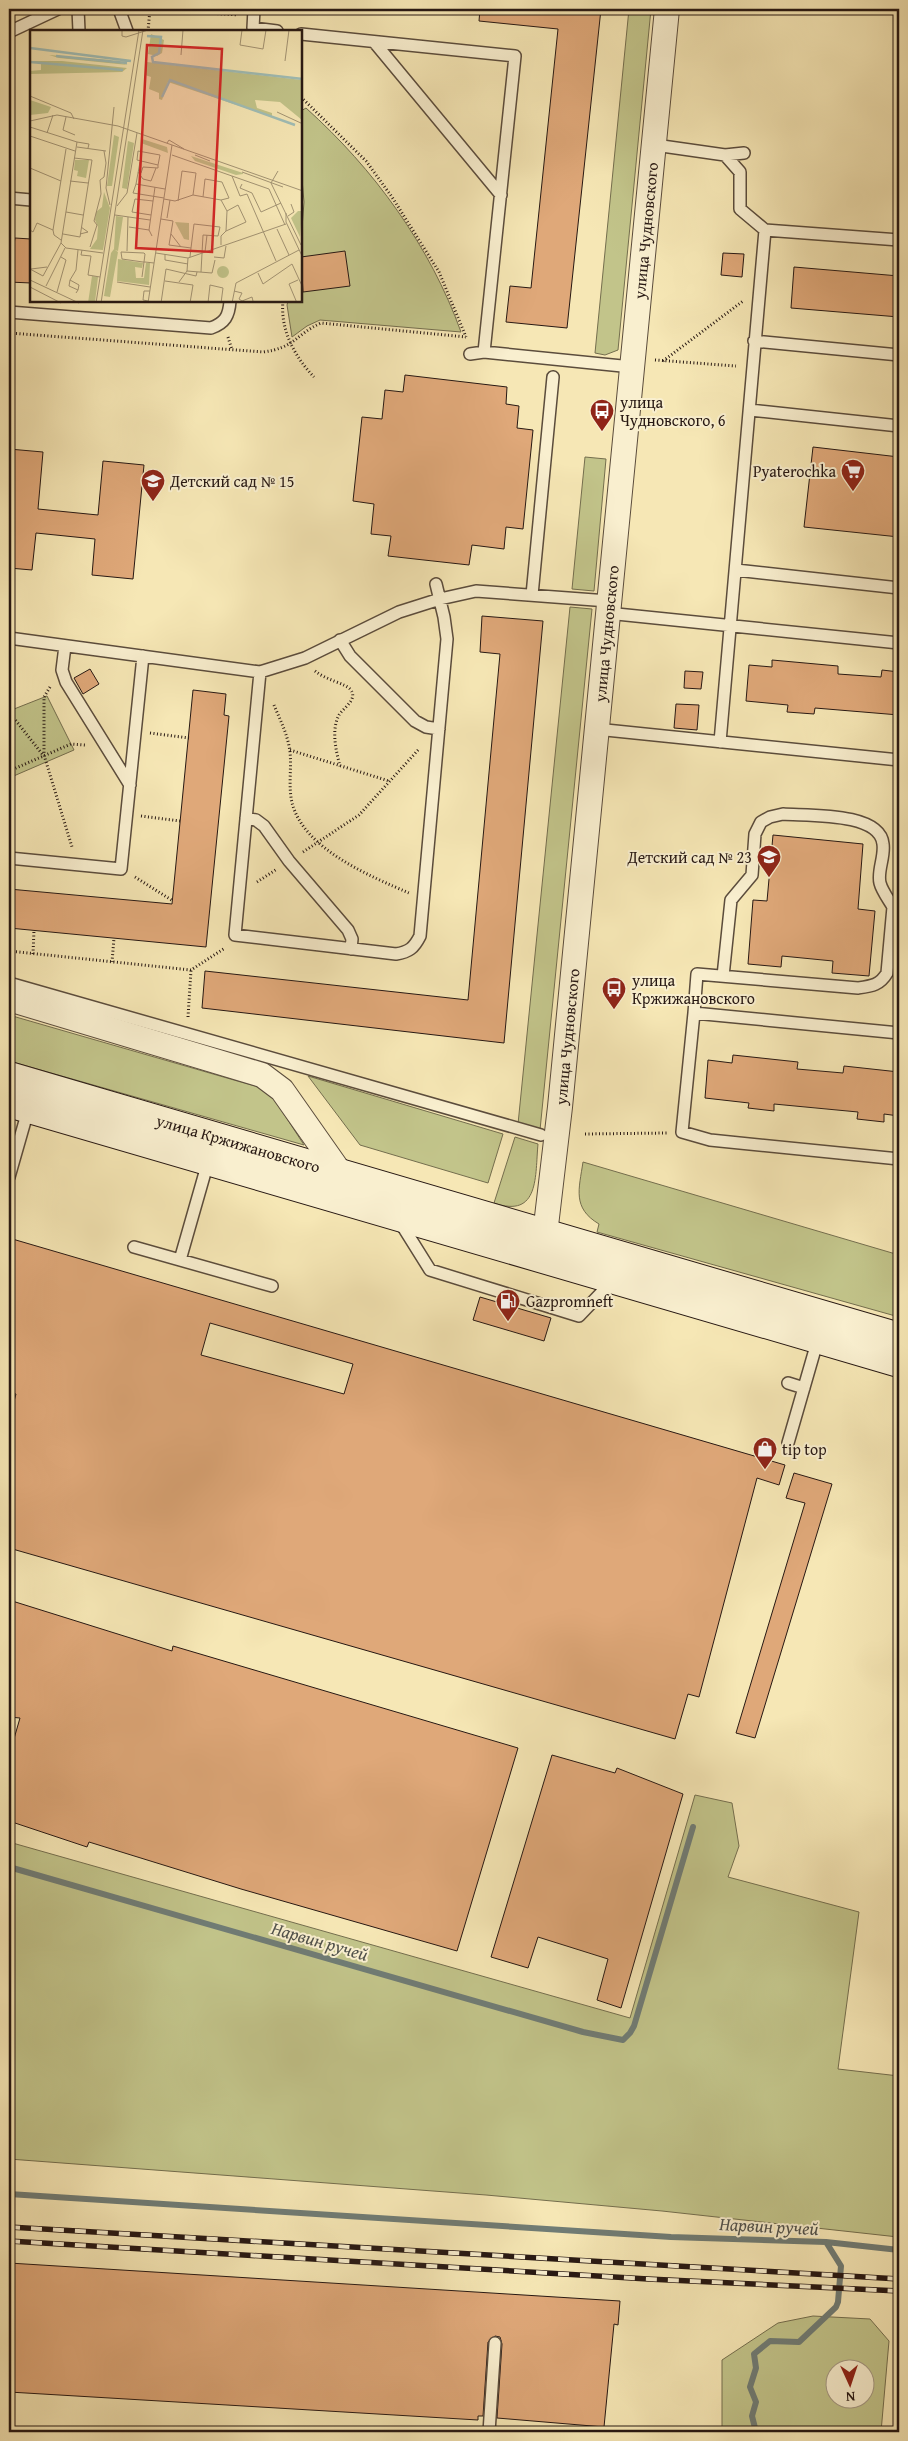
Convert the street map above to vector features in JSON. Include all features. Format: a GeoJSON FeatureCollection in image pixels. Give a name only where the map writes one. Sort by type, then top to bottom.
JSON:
{"type":"FeatureCollection","features":[{"type":"Feature","properties":{"kind":"street","name":"улица Чудновского"},"geometry":{"type":"LineString","coordinates":[[542,1246],[559,1115],[608,607],[642,364],[655,145],[667,9]]}},
{"type":"Feature","properties":{"kind":"street"},"geometry":{"type":"LineString","coordinates":[[9,999],[262,1075],[282,1090],[341,1174]]}},
{"type":"Feature","properties":{"kind":"street","name":"улица Кржижановского"},"geometry":{"type":"LineString","coordinates":[[9,1076],[24,1099],[212,1149],[341,1174],[542,1246],[821,1328],[899,1363]]}},
{"type":"Feature","properties":{"kind":"street","name":"улица Кржижановского"},"geometry":{"type":"LineString","coordinates":[[212,1149],[396,1216],[542,1246]]}},
{"type":"Feature","properties":{"kind":"street","name":"улица Кржижановского"},"geometry":{"type":"LineString","coordinates":[[821,1328],[899,1337]]}},
{"type":"Feature","properties":{"kind":"lane"},"geometry":{"type":"LineString","coordinates":[[9,32],[58,9]]}},
{"type":"Feature","properties":{"kind":"lane"},"geometry":{"type":"LineString","coordinates":[[78,9],[79,30]]}},
{"type":"Feature","properties":{"kind":"lane"},"geometry":{"type":"LineString","coordinates":[[119,9],[127,30]]}},
{"type":"Feature","properties":{"kind":"lane"},"geometry":{"type":"LineString","coordinates":[[253,30],[254,13]]}},
{"type":"Feature","properties":{"kind":"lane"},"geometry":{"type":"LineString","coordinates":[[302,34],[515,56],[484,352]]}},
{"type":"Feature","properties":{"kind":"lane"},"geometry":{"type":"LineString","coordinates":[[375,42],[501,195]]}},
{"type":"Feature","properties":{"kind":"lane"},"geometry":{"type":"LineString","coordinates":[[655,145],[725,155],[744,153]]}},
{"type":"Feature","properties":{"kind":"lane"},"geometry":{"type":"LineString","coordinates":[[725,155],[740,172],[740,209],[765,230],[899,240]]}},
{"type":"Feature","properties":{"kind":"lane"},"geometry":{"type":"LineString","coordinates":[[9,198],[30,200]]}},
{"type":"Feature","properties":{"kind":"lane"},"geometry":{"type":"LineString","coordinates":[[720,742],[750,410],[751,367],[765,230]]}},
{"type":"Feature","properties":{"kind":"lane"},"geometry":{"type":"LineString","coordinates":[[9,312],[211,328],[223,324],[230,312],[230,302]]}},
{"type":"Feature","properties":{"kind":"lane"},"geometry":{"type":"LineString","coordinates":[[754,341],[899,355]]}},
{"type":"Feature","properties":{"kind":"lane"},"geometry":{"type":"LineString","coordinates":[[470,354],[484,352],[642,364]]}},
{"type":"Feature","properties":{"kind":"lane"},"geometry":{"type":"LineString","coordinates":[[532,595],[553,377]]}},
{"type":"Feature","properties":{"kind":"lane"},"geometry":{"type":"LineString","coordinates":[[750,410],[899,426]]}},
{"type":"Feature","properties":{"kind":"lane"},"geometry":{"type":"LineString","coordinates":[[736,570],[899,588]]}},
{"type":"Feature","properties":{"kind":"lane"},"geometry":{"type":"LineString","coordinates":[[260,672],[235,935],[396,954],[407,952],[416,945],[420,936],[447,639],[436,584]]}},
{"type":"Feature","properties":{"kind":"lane"},"geometry":{"type":"LineString","coordinates":[[9,638],[260,672],[306,658],[399,612],[440,599],[476,591],[532,595],[731,627],[899,643]]}},
{"type":"Feature","properties":{"kind":"lane"},"geometry":{"type":"LineString","coordinates":[[340,640],[350,656],[415,721],[426,727],[439,729]]}},
{"type":"Feature","properties":{"kind":"lane"},"geometry":{"type":"LineString","coordinates":[[65,646],[62,670],[66,682],[130,785]]}},
{"type":"Feature","properties":{"kind":"lane"},"geometry":{"type":"LineString","coordinates":[[9,858],[121,869],[143,656]]}},
{"type":"Feature","properties":{"kind":"lane"},"geometry":{"type":"LineString","coordinates":[[596,729],[899,760]]}},
{"type":"Feature","properties":{"kind":"lane"},"geometry":{"type":"LineString","coordinates":[[723,976],[731,900],[752,875],[755,834],[761,822],[770,817],[783,814],[861,821],[874,827],[881,836],[884,846],[880,883],[896,907],[887,973],[882,982],[858,988],[697,974],[682,1132],[710,1140],[899,1160]]}},
{"type":"Feature","properties":{"kind":"lane"},"geometry":{"type":"LineString","coordinates":[[246,818],[256,820],[264,826],[289,860],[348,930],[352,939],[351,949]]}},
{"type":"Feature","properties":{"kind":"lane"},"geometry":{"type":"LineString","coordinates":[[9,983],[541,1135]]}},
{"type":"Feature","properties":{"kind":"lane"},"geometry":{"type":"LineString","coordinates":[[694,1013],[899,1033]]}},
{"type":"Feature","properties":{"kind":"lane"},"geometry":{"type":"LineString","coordinates":[[9,1177],[24,1099]]}},
{"type":"Feature","properties":{"kind":"lane"},"geometry":{"type":"LineString","coordinates":[[180,1260],[212,1149]]}},
{"type":"Feature","properties":{"kind":"lane"},"geometry":{"type":"LineString","coordinates":[[396,1216],[430,1270],[580,1316],[601,1293],[613,1267]]}},
{"type":"Feature","properties":{"kind":"lane"},"geometry":{"type":"LineString","coordinates":[[134,1247],[272,1286]]}},
{"type":"Feature","properties":{"kind":"lane"},"geometry":{"type":"LineString","coordinates":[[788,1442],[821,1328]]}},
{"type":"Feature","properties":{"kind":"lane"},"geometry":{"type":"LineString","coordinates":[[788,1383],[804,1388]]}},
{"type":"Feature","properties":{"kind":"lane"},"geometry":{"type":"LineString","coordinates":[[489,2432],[495,2343]]}},
{"type":"Feature","properties":{"kind":"path"},"geometry":{"type":"LineString","coordinates":[[148,30],[150,9],[254,13]]}},
{"type":"Feature","properties":{"kind":"path"},"geometry":{"type":"LineString","coordinates":[[302,99],[366,161],[420,237],[440,272],[466,337]]}},
{"type":"Feature","properties":{"kind":"path"},"geometry":{"type":"LineString","coordinates":[[663,361],[759,288]]}},
{"type":"Feature","properties":{"kind":"path"},"geometry":{"type":"LineString","coordinates":[[283,302],[285,326],[291,345],[304,367],[314,377]]}},
{"type":"Feature","properties":{"kind":"path"},"geometry":{"type":"LineString","coordinates":[[9,334],[263,352],[279,350],[291,345],[311,328],[321,323],[485,340]]}},
{"type":"Feature","properties":{"kind":"path"},"geometry":{"type":"LineString","coordinates":[[642,364],[663,361],[751,367]]}},
{"type":"Feature","properties":{"kind":"path"},"geometry":{"type":"LineString","coordinates":[[306,658],[324,678],[349,687],[352,692],[352,700],[339,714],[336,723],[336,749],[340,766]]}},
{"type":"Feature","properties":{"kind":"path"},"geometry":{"type":"LineString","coordinates":[[260,672],[285,731],[290,750],[291,793],[294,810],[303,825],[319,842],[362,873],[423,899]]}},
{"type":"Feature","properties":{"kind":"path"},"geometry":{"type":"LineString","coordinates":[[44,697],[44,755],[78,865]]}},
{"type":"Feature","properties":{"kind":"path"},"geometry":{"type":"LineString","coordinates":[[9,712],[44,755]]}},
{"type":"Feature","properties":{"kind":"path"},"geometry":{"type":"LineString","coordinates":[[239,893],[359,815],[439,729]]}},
{"type":"Feature","properties":{"kind":"path"},"geometry":{"type":"LineString","coordinates":[[135,731],[189,738]]}},
{"type":"Feature","properties":{"kind":"path"},"geometry":{"type":"LineString","coordinates":[[9,771],[71,744]]}},
{"type":"Feature","properties":{"kind":"path"},"geometry":{"type":"LineString","coordinates":[[290,750],[390,782]]}},
{"type":"Feature","properties":{"kind":"path"},"geometry":{"type":"LineString","coordinates":[[127,814],[180,820]]}},
{"type":"Feature","properties":{"kind":"path"},"geometry":{"type":"LineString","coordinates":[[121,869],[172,901]]}},
{"type":"Feature","properties":{"kind":"path"},"geometry":{"type":"LineString","coordinates":[[33,954],[34,930]]}},
{"type":"Feature","properties":{"kind":"path"},"geometry":{"type":"LineString","coordinates":[[9,951],[191,970],[230,944],[235,935]]}},
{"type":"Feature","properties":{"kind":"path"},"geometry":{"type":"LineString","coordinates":[[112,962],[114,938]]}},
{"type":"Feature","properties":{"kind":"path"},"geometry":{"type":"LineString","coordinates":[[187,1034],[191,970]]}},
{"type":"Feature","properties":{"kind":"path"},"geometry":{"type":"LineString","coordinates":[[585,1134],[682,1132]]}},
{"type":"Feature","properties":{"kind":"green space"},"geometry":{"type":"Polygon","coordinates":[[[629,9],[651,9],[618,350],[605,355],[595,353],[629,9]]]}},
{"type":"Feature","properties":{"kind":"green space"},"geometry":{"type":"Polygon","coordinates":[[[306,108],[331,132],[377,183],[416,239],[433,269],[461,332],[320,320],[307,326],[292,337],[288,302],[302,302],[304,202],[302,179],[302,110],[306,108]]]}},
{"type":"Feature","properties":{"kind":"green space"},"geometry":{"type":"Polygon","coordinates":[[[585,457],[606,459],[594,591],[572,589],[585,457]]]}},
{"type":"Feature","properties":{"kind":"green space"},"geometry":{"type":"Polygon","coordinates":[[[570,607],[592,609],[540,1130],[518,1124],[570,607]]]}},
{"type":"Feature","properties":{"kind":"green space"},"geometry":{"type":"Polygon","coordinates":[[[47,696],[74,750],[9,778],[9,711],[47,696]]]}},
{"type":"Feature","properties":{"kind":"green space"},"geometry":{"type":"Polygon","coordinates":[[[9,1015],[258,1087],[275,1100],[304,1145],[9,1061],[9,1015]]]}},
{"type":"Feature","properties":{"kind":"green space"},"geometry":{"type":"Polygon","coordinates":[[[308,1076],[503,1134],[488,1183],[360,1145],[308,1076]]]}},
{"type":"Feature","properties":{"kind":"green space"},"geometry":{"type":"Polygon","coordinates":[[[515,1137],[538,1144],[535,1181],[532,1191],[527,1200],[520,1205],[509,1206],[494,1203],[515,1137]]]}},
{"type":"Feature","properties":{"kind":"green space"},"geometry":{"type":"Polygon","coordinates":[[[583,1162],[899,1255],[899,1317],[597,1232],[599,1224],[590,1218],[579,1197],[583,1162]]]}},
{"type":"Feature","properties":{"kind":"green space"},"geometry":{"type":"Polygon","coordinates":[[[695,1795],[732,1803],[739,1846],[728,1877],[859,1912],[838,2069],[899,2076],[898,2237],[662,2211],[486,2195],[9,2159],[9,1842],[630,2018],[695,1795]]]}},
{"type":"Feature","properties":{"kind":"green space"},"geometry":{"type":"Polygon","coordinates":[[[813,2316],[870,2319],[889,2341],[881,2432],[722,2432],[722,2360],[778,2323],[813,2316]]]}},
{"type":"Feature","properties":{"kind":"building"},"geometry":{"type":"Polygon","coordinates":[[[480,9],[601,9],[567,328],[506,322],[510,286],[531,288],[558,29],[479,21],[480,9]]]}},
{"type":"Feature","properties":{"kind":"building"},"geometry":{"type":"Polygon","coordinates":[[[15,238],[30,239],[30,283],[9,282],[9,243],[14,244],[15,238]]]}},
{"type":"Feature","properties":{"kind":"building"},"geometry":{"type":"Polygon","coordinates":[[[345,251],[350,286],[303,292],[302,257],[345,251]]]}},
{"type":"Feature","properties":{"kind":"building"},"geometry":{"type":"Polygon","coordinates":[[[723,253],[744,254],[742,277],[721,275],[723,253]]]}},
{"type":"Feature","properties":{"kind":"building"},"geometry":{"type":"Polygon","coordinates":[[[794,267],[899,276],[899,317],[791,308],[794,267]]]}},
{"type":"Feature","properties":{"kind":"building"},"geometry":{"type":"Polygon","coordinates":[[[405,375],[507,387],[506,404],[519,406],[517,428],[533,430],[523,529],[506,527],[504,549],[472,545],[469,565],[388,556],[391,536],[371,534],[374,504],[353,501],[362,417],[382,419],[385,390],[403,392],[405,375]]]}},
{"type":"Feature","properties":{"kind":"building","name":"Pyaterochka"},"geometry":{"type":"Polygon","coordinates":[[[813,447],[899,457],[899,537],[804,527],[813,447]]]}},
{"type":"Feature","properties":{"kind":"building"},"geometry":{"type":"Polygon","coordinates":[[[9,449],[43,452],[38,509],[98,515],[103,461],[144,465],[133,579],[92,575],[95,539],[36,533],[32,570],[9,568],[9,449]]]}},
{"type":"Feature","properties":{"kind":"building"},"geometry":{"type":"Polygon","coordinates":[[[482,616],[543,621],[504,1043],[202,1008],[205,971],[468,1000],[500,654],[480,652],[482,616]]]}},
{"type":"Feature","properties":{"kind":"building"},"geometry":{"type":"Polygon","coordinates":[[[772,660],[838,666],[838,674],[881,677],[882,670],[899,672],[899,715],[815,708],[814,714],[787,712],[788,705],[746,701],[749,665],[772,667],[772,660]]]}},
{"type":"Feature","properties":{"kind":"building"},"geometry":{"type":"Polygon","coordinates":[[[90,669],[99,684],[83,694],[74,678],[90,669]]]}},
{"type":"Feature","properties":{"kind":"building"},"geometry":{"type":"Polygon","coordinates":[[[685,671],[703,672],[701,689],[684,688],[685,671]]]}},
{"type":"Feature","properties":{"kind":"building"},"geometry":{"type":"Polygon","coordinates":[[[193,690],[226,694],[224,715],[229,716],[206,947],[9,928],[9,889],[172,904],[193,690]]]}},
{"type":"Feature","properties":{"kind":"building"},"geometry":{"type":"Polygon","coordinates":[[[676,704],[699,705],[697,730],[674,728],[676,704]]]}},
{"type":"Feature","properties":{"kind":"building"},"geometry":{"type":"Polygon","coordinates":[[[773,835],[863,844],[858,909],[875,911],[869,976],[832,973],[833,961],[782,956],[781,967],[748,964],[753,900],[767,901],[773,835]]]}},
{"type":"Feature","properties":{"kind":"building"},"geometry":{"type":"Polygon","coordinates":[[[733,1055],[798,1062],[797,1069],[843,1073],[844,1066],[899,1072],[899,1116],[884,1114],[884,1122],[857,1119],[858,1112],[774,1104],[774,1111],[748,1108],[749,1103],[705,1098],[708,1060],[732,1063],[733,1055]]]}},
{"type":"Feature","properties":{"kind":"building"},"geometry":{"type":"Polygon","coordinates":[[[9,1238],[785,1465],[779,1485],[757,1478],[699,1697],[688,1694],[675,1739],[9,1548],[9,1419],[16,1394],[9,1393],[9,1238]],[[210,1323],[201,1355],[344,1394],[353,1364],[210,1323]]]}},
{"type":"Feature","properties":{"kind":"building"},"geometry":{"type":"Polygon","coordinates":[[[480,1297],[551,1318],[544,1341],[473,1320],[480,1297]]]}},
{"type":"Feature","properties":{"kind":"building"},"geometry":{"type":"Polygon","coordinates":[[[794,1473],[832,1484],[755,1738],[736,1733],[805,1503],[786,1498],[794,1473]]]}},
{"type":"Feature","properties":{"kind":"building"},"geometry":{"type":"Polygon","coordinates":[[[9,1600],[172,1651],[173,1646],[518,1748],[457,1951],[241,1889],[89,1842],[87,1847],[9,1821],[9,1756],[20,1718],[9,1717],[9,1600]]]}},
{"type":"Feature","properties":{"kind":"building"},"geometry":{"type":"Polygon","coordinates":[[[552,1755],[615,1773],[617,1768],[683,1794],[621,2008],[597,2000],[608,1959],[538,1937],[528,1968],[491,1957],[552,1755]]]}},
{"type":"Feature","properties":{"kind":"building"},"geometry":{"type":"Polygon","coordinates":[[[9,2263],[620,2301],[618,2325],[614,2324],[604,2427],[497,2418],[502,2344],[500,2337],[495,2336],[488,2342],[483,2416],[478,2416],[478,2420],[9,2392],[9,2263]]]}},
{"type":"Feature","properties":{"kind":"waterway","name":"Нарвин ручей"},"geometry":{"type":"LineString","coordinates":[[9,1867],[583,2032],[623,2040],[634,2026],[693,1827]]}},
{"type":"Feature","properties":{"kind":"waterway"},"geometry":{"type":"LineString","coordinates":[[9,2194],[671,2237],[826,2242],[841,2266],[838,2302],[836,2307],[799,2342],[770,2341],[754,2354],[756,2368],[750,2387],[756,2402],[752,2416],[756,2432]]}},
{"type":"Feature","properties":{"kind":"waterway"},"geometry":{"type":"LineString","coordinates":[[826,2242],[899,2250]]}},
{"type":"Feature","properties":{"kind":"railway"},"geometry":{"type":"LineString","coordinates":[[9,2227],[899,2279]]}},
{"type":"Feature","properties":{"kind":"railway"},"geometry":{"type":"LineString","coordinates":[[9,2241],[648,2279],[899,2291]]}},
{"type":"Feature","properties":{"kind":"place","name":"улица Чудновского, 6"},"geometry":{"type":"Point","coordinates":[602,432]}},
{"type":"Feature","properties":{"kind":"place","name":"Pyaterochka"},"geometry":{"type":"Point","coordinates":[853,492]}},
{"type":"Feature","properties":{"kind":"place","name":"Детский сад № 15"},"geometry":{"type":"Point","coordinates":[153,502]}},
{"type":"Feature","properties":{"kind":"place","name":"Детский сад № 23"},"geometry":{"type":"Point","coordinates":[769,878]}},
{"type":"Feature","properties":{"kind":"place","name":"улица Кржижановского"},"geometry":{"type":"Point","coordinates":[614,1010]}},
{"type":"Feature","properties":{"kind":"place","name":"Gazpromneft"},"geometry":{"type":"Point","coordinates":[508,1322]}},
{"type":"Feature","properties":{"kind":"place","name":"tip top"},"geometry":{"type":"Point","coordinates":[765,1470]}}]}
